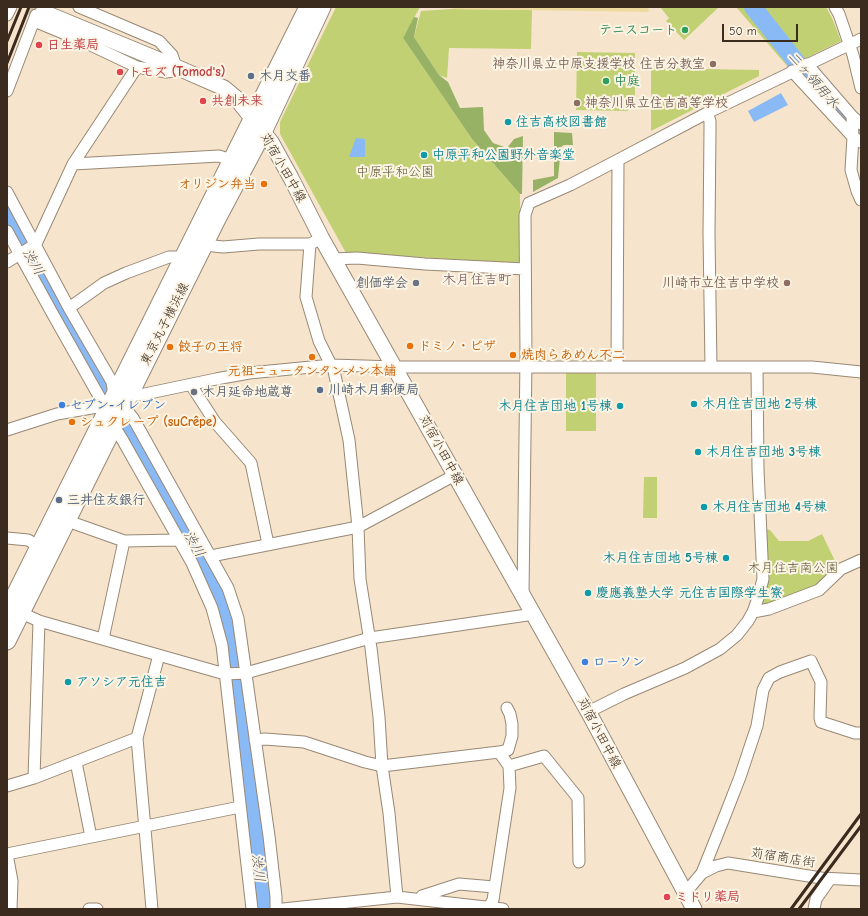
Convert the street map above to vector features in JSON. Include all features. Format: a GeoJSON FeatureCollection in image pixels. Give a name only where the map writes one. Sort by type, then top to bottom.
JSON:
{"type":"FeatureCollection","features":[{"type":"Feature","properties":{"kind":"main road"},"geometry":{"type":"LineString","coordinates":[[258,126],[308,7]]}},
{"type":"Feature","properties":{"kind":"main road","name":"東京丸子横浜線"},"geometry":{"type":"LineString","coordinates":[[7,641],[13,610],[45,549],[115,403],[238,163],[322,7]]}},
{"type":"Feature","properties":{"kind":"main road","name":"東京丸子横浜線"},"geometry":{"type":"LineString","coordinates":[[189,261],[205,245],[238,163]]}},
{"type":"Feature","properties":{"kind":"main road","name":"東京丸子横浜線"},"geometry":{"type":"LineString","coordinates":[[60,518],[114,427],[115,403]]}},
{"type":"Feature","properties":{"kind":"street"},"geometry":{"type":"LineString","coordinates":[[7,15],[10,7]]}},
{"type":"Feature","properties":{"kind":"street"},"geometry":{"type":"LineString","coordinates":[[7,91],[39,13],[94,46],[137,67],[166,72],[181,68],[172,55],[159,41],[79,7]]}},
{"type":"Feature","properties":{"kind":"street"},"geometry":{"type":"LineString","coordinates":[[835,7],[839,14],[849,44],[861,88]]}},
{"type":"Feature","properties":{"kind":"street","name":"苅宿小田中線"},"geometry":{"type":"LineString","coordinates":[[39,13],[181,68],[224,88],[236,98],[271,142],[291,178],[316,241],[334,259],[589,713],[694,909]]}},
{"type":"Feature","properties":{"kind":"street"},"geometry":{"type":"LineString","coordinates":[[523,597],[525,215],[529,203],[618,160],[707,113],[800,67],[861,39]]}},
{"type":"Feature","properties":{"kind":"street"},"geometry":{"type":"LineString","coordinates":[[7,262],[36,244],[73,164],[137,67]]}},
{"type":"Feature","properties":{"kind":"street"},"geometry":{"type":"LineString","coordinates":[[800,67],[861,124]]}},
{"type":"Feature","properties":{"kind":"street"},"geometry":{"type":"LineString","coordinates":[[800,67],[857,139]]}},
{"type":"Feature","properties":{"kind":"street"},"geometry":{"type":"LineString","coordinates":[[707,113],[710,121],[708,234],[711,367]]}},
{"type":"Feature","properties":{"kind":"street"},"geometry":{"type":"LineString","coordinates":[[852,116],[857,139],[851,170],[857,192],[861,200]]}},
{"type":"Feature","properties":{"kind":"street"},"geometry":{"type":"LineString","coordinates":[[73,164],[219,156],[238,163]]}},
{"type":"Feature","properties":{"kind":"street"},"geometry":{"type":"LineString","coordinates":[[616,367],[618,160]]}},
{"type":"Feature","properties":{"kind":"street"},"geometry":{"type":"LineString","coordinates":[[7,192],[69,308],[112,382],[115,403]]}},
{"type":"Feature","properties":{"kind":"street"},"geometry":{"type":"LineString","coordinates":[[7,231],[50,311],[100,398],[115,403],[136,425],[228,588],[238,618],[269,836],[276,909]]}},
{"type":"Feature","properties":{"kind":"street"},"geometry":{"type":"LineString","coordinates":[[205,245],[223,247],[316,241],[306,298],[319,341],[334,371],[349,440],[358,527],[360,579],[370,638],[379,717],[382,766],[389,813],[397,897]]}},
{"type":"Feature","properties":{"kind":"street"},"geometry":{"type":"LineString","coordinates":[[69,308],[104,283],[126,273],[169,257],[189,261]]}},
{"type":"Feature","properties":{"kind":"street"},"geometry":{"type":"LineString","coordinates":[[334,259],[357,258],[525,270]]}},
{"type":"Feature","properties":{"kind":"street"},"geometry":{"type":"LineString","coordinates":[[7,430],[57,414],[115,403],[140,395],[216,379],[249,373],[332,365],[395,367],[812,367],[861,372]]}},
{"type":"Feature","properties":{"kind":"street"},"geometry":{"type":"LineString","coordinates":[[589,713],[624,694],[685,668],[720,649],[737,635],[753,612],[763,578],[758,469],[757,368]]}},
{"type":"Feature","properties":{"kind":"street"},"geometry":{"type":"LineString","coordinates":[[191,385],[215,422],[251,463],[268,544]]}},
{"type":"Feature","properties":{"kind":"street"},"geometry":{"type":"LineString","coordinates":[[114,427],[177,540],[192,563],[212,608],[222,645],[252,909]]}},
{"type":"Feature","properties":{"kind":"street"},"geometry":{"type":"LineString","coordinates":[[211,556],[358,527],[455,475]]}},
{"type":"Feature","properties":{"kind":"street"},"geometry":{"type":"LineString","coordinates":[[60,518],[124,541],[177,540]]}},
{"type":"Feature","properties":{"kind":"street"},"geometry":{"type":"LineString","coordinates":[[7,538],[28,540],[45,549]]}},
{"type":"Feature","properties":{"kind":"street"},"geometry":{"type":"LineString","coordinates":[[103,639],[124,541]]}},
{"type":"Feature","properties":{"kind":"street"},"geometry":{"type":"LineString","coordinates":[[753,612],[769,609],[819,590],[841,569],[861,560]]}},
{"type":"Feature","properties":{"kind":"street"},"geometry":{"type":"LineString","coordinates":[[13,610],[39,621],[225,674],[246,673],[370,638],[534,614]]}},
{"type":"Feature","properties":{"kind":"street"},"geometry":{"type":"LineString","coordinates":[[34,778],[39,621]]}},
{"type":"Feature","properties":{"kind":"street"},"geometry":{"type":"LineString","coordinates":[[152,909],[137,738],[159,655]]}},
{"type":"Feature","properties":{"kind":"street"},"geometry":{"type":"LineString","coordinates":[[686,892],[702,873],[740,777],[757,726],[763,690],[769,678],[780,672],[811,661],[821,682],[821,722],[861,734]]}},
{"type":"Feature","properties":{"kind":"street"},"geometry":{"type":"LineString","coordinates":[[255,740],[265,739],[304,742],[382,766],[499,752],[508,750],[512,736],[512,724],[507,708]]}},
{"type":"Feature","properties":{"kind":"street"},"geometry":{"type":"LineString","coordinates":[[7,786],[34,778],[137,738]]}},
{"type":"Feature","properties":{"kind":"street"},"geometry":{"type":"LineString","coordinates":[[488,908],[493,900],[510,788],[509,766],[499,752]]}},
{"type":"Feature","properties":{"kind":"street"},"geometry":{"type":"LineString","coordinates":[[509,766],[544,756],[578,798],[579,862]]}},
{"type":"Feature","properties":{"kind":"street"},"geometry":{"type":"LineString","coordinates":[[76,762],[91,837]]}},
{"type":"Feature","properties":{"kind":"street"},"geometry":{"type":"LineString","coordinates":[[11,909],[12,881],[7,854],[240,807]]}},
{"type":"Feature","properties":{"kind":"street","name":"苅宿商店街"},"geometry":{"type":"LineString","coordinates":[[702,873],[716,866],[728,863],[830,879],[861,880]]}},
{"type":"Feature","properties":{"kind":"street"},"geometry":{"type":"LineString","coordinates":[[814,909],[816,899],[830,879]]}},
{"type":"Feature","properties":{"kind":"street"},"geometry":{"type":"LineString","coordinates":[[420,899],[422,896],[459,884],[494,888]]}},
{"type":"Feature","properties":{"kind":"street"},"geometry":{"type":"LineString","coordinates":[[284,909],[397,897],[504,909]]}},
{"type":"Feature","properties":{"kind":"street"},"geometry":{"type":"LineString","coordinates":[[89,909],[98,909]]}},
{"type":"Feature","properties":{"kind":"green space","name":"中原平和公園"},"geometry":{"type":"Polygon","coordinates":[[[336,7],[420,7],[403,38],[472,139],[520,194],[520,261],[517,263],[346,253],[280,134],[280,122],[336,7]]]}},
{"type":"Feature","properties":{"kind":"green space","name":"テニスコート"},"geometry":{"type":"Polygon","coordinates":[[[660,7],[719,7],[684,40],[666,21],[669,18],[660,7]]]}},
{"type":"Feature","properties":{"kind":"green space"},"geometry":{"type":"Polygon","coordinates":[[[736,7],[826,7],[841,41],[788,67],[736,7]]]}},
{"type":"Feature","properties":{"kind":"green space"},"geometry":{"type":"Polygon","coordinates":[[[452,9],[532,10],[531,49],[449,48],[447,78],[439,75],[414,37],[421,11],[452,9]]]}},
{"type":"Feature","properties":{"kind":"green space"},"geometry":{"type":"Polygon","coordinates":[[[414,17],[418,18],[414,37],[439,75],[448,82],[460,108],[483,107],[484,130],[493,143],[507,148],[514,139],[523,136],[522,194],[520,194],[472,139],[403,38],[414,17]]]}},
{"type":"Feature","properties":{"kind":"green space","name":"中庭"},"geometry":{"type":"Polygon","coordinates":[[[577,52],[635,53],[635,104],[627,111],[576,110],[577,52]]]}},
{"type":"Feature","properties":{"kind":"green space"},"geometry":{"type":"Polygon","coordinates":[[[651,68],[759,70],[759,76],[651,131],[651,68]]]}},
{"type":"Feature","properties":{"kind":"green space"},"geometry":{"type":"Polygon","coordinates":[[[554,132],[572,133],[573,145],[564,145],[561,147],[558,178],[533,192],[533,180],[554,176],[554,132]]]}},
{"type":"Feature","properties":{"kind":"green space"},"geometry":{"type":"Polygon","coordinates":[[[566,373],[596,373],[596,431],[566,431],[566,373]]]}},
{"type":"Feature","properties":{"kind":"green space"},"geometry":{"type":"Polygon","coordinates":[[[644,477],[657,477],[657,518],[643,518],[644,477]]]}},
{"type":"Feature","properties":{"kind":"green space","name":"木月住吉南公園"},"geometry":{"type":"Polygon","coordinates":[[[766,529],[770,530],[779,541],[808,541],[822,534],[839,569],[819,585],[767,607],[763,603],[767,549],[766,529]]]}},
{"type":"Feature","properties":{"kind":"sand"},"geometry":{"type":"Polygon","coordinates":[[[452,7],[648,7],[649,12],[452,9],[452,7]]]}},
{"type":"Feature","properties":{"kind":"water"},"geometry":{"type":"Polygon","coordinates":[[[781,93],[788,105],[754,122],[748,111],[781,93]]]}},
{"type":"Feature","properties":{"kind":"water"},"geometry":{"type":"Polygon","coordinates":[[[356,138],[365,139],[365,157],[349,157],[356,138]]]}},
{"type":"Feature","properties":{"kind":"waterway","name":"二ヶ領用水"},"geometry":{"type":"LineString","coordinates":[[753,7],[813,83],[845,119],[861,133]]}},
{"type":"Feature","properties":{"kind":"waterway","name":"渋川"},"geometry":{"type":"LineString","coordinates":[[7,216],[212,575],[226,617],[240,706],[243,745],[249,753],[257,824],[254,835],[264,909]]}},
{"type":"Feature","properties":{"kind":"tunnel"},"geometry":{"type":"LineString","coordinates":[[31,7],[43,12]]}},
{"type":"Feature","properties":{"kind":"railway"},"geometry":{"type":"LineString","coordinates":[[7,41],[21,7]]}},
{"type":"Feature","properties":{"kind":"railway"},"geometry":{"type":"LineString","coordinates":[[7,63],[29,7]]}},
{"type":"Feature","properties":{"kind":"railway"},"geometry":{"type":"LineString","coordinates":[[791,909],[861,814]]}},
{"type":"Feature","properties":{"kind":"railway"},"geometry":{"type":"LineString","coordinates":[[799,909],[861,826]]}},
{"type":"Feature","properties":{"kind":"place","name":"テニスコート"},"geometry":{"type":"Point","coordinates":[685,30]}},
{"type":"Feature","properties":{"kind":"place","name":"日生薬局"},"geometry":{"type":"Point","coordinates":[39,45]}},
{"type":"Feature","properties":{"kind":"place","name":"神奈川県立中原支援学校 住吉分教室"},"geometry":{"type":"Point","coordinates":[713,64]}},
{"type":"Feature","properties":{"kind":"place","name":"トモズ (Tomod's)"},"geometry":{"type":"Point","coordinates":[120,72]}},
{"type":"Feature","properties":{"kind":"place","name":"木月交番"},"geometry":{"type":"Point","coordinates":[251,76]}},
{"type":"Feature","properties":{"kind":"place","name":"中庭"},"geometry":{"type":"Point","coordinates":[606,81]}},
{"type":"Feature","properties":{"kind":"place","name":"共創未来"},"geometry":{"type":"Point","coordinates":[203,101]}},
{"type":"Feature","properties":{"kind":"place","name":"神奈川県立住吉高等学校"},"geometry":{"type":"Point","coordinates":[577,103]}},
{"type":"Feature","properties":{"kind":"place","name":"住吉高校図書館"},"geometry":{"type":"Point","coordinates":[508,122]}},
{"type":"Feature","properties":{"kind":"place","name":"中原平和公園野外音楽堂"},"geometry":{"type":"Point","coordinates":[424,155]}},
{"type":"Feature","properties":{"kind":"place","name":"オリジン弁当"},"geometry":{"type":"Point","coordinates":[264,184]}},
{"type":"Feature","properties":{"kind":"place","name":"創価学会"},"geometry":{"type":"Point","coordinates":[416,283]}},
{"type":"Feature","properties":{"kind":"place","name":"川崎市立住吉中学校"},"geometry":{"type":"Point","coordinates":[787,283]}},
{"type":"Feature","properties":{"kind":"place","name":"ドミノ・ピザ"},"geometry":{"type":"Point","coordinates":[410,346]}},
{"type":"Feature","properties":{"kind":"place","name":"餃子の王将"},"geometry":{"type":"Point","coordinates":[170,347]}},
{"type":"Feature","properties":{"kind":"place","name":"焼肉らあめん不二"},"geometry":{"type":"Point","coordinates":[513,355]}},
{"type":"Feature","properties":{"kind":"place","name":"元祖ニュータンタンメン本舗"},"geometry":{"type":"Point","coordinates":[312,357]}},
{"type":"Feature","properties":{"kind":"place","name":"川崎木月郵便局"},"geometry":{"type":"Point","coordinates":[320,390]}},
{"type":"Feature","properties":{"kind":"place","name":"木月延命地蔵尊"},"geometry":{"type":"Point","coordinates":[194,392]}},
{"type":"Feature","properties":{"kind":"place","name":"木月住吉団地 2号棟"},"geometry":{"type":"Point","coordinates":[694,404]}},
{"type":"Feature","properties":{"kind":"place","name":"セブン-イレブン"},"geometry":{"type":"Point","coordinates":[62,405]}},
{"type":"Feature","properties":{"kind":"place","name":"木月住吉団地 1号棟"},"geometry":{"type":"Point","coordinates":[620,406]}},
{"type":"Feature","properties":{"kind":"place","name":"シュクレープ (suCrêpe)"},"geometry":{"type":"Point","coordinates":[72,422]}},
{"type":"Feature","properties":{"kind":"place","name":"木月住吉団地 3号棟"},"geometry":{"type":"Point","coordinates":[698,452]}},
{"type":"Feature","properties":{"kind":"place","name":"三井住友銀行"},"geometry":{"type":"Point","coordinates":[59,500]}},
{"type":"Feature","properties":{"kind":"place","name":"木月住吉団地 4号棟"},"geometry":{"type":"Point","coordinates":[704,507]}},
{"type":"Feature","properties":{"kind":"place","name":"木月住吉団地 5号棟"},"geometry":{"type":"Point","coordinates":[726,558]}},
{"type":"Feature","properties":{"kind":"place","name":"慶應義塾大学 元住吉国際学生寮"},"geometry":{"type":"Point","coordinates":[588,593]}},
{"type":"Feature","properties":{"kind":"place","name":"ローソン"},"geometry":{"type":"Point","coordinates":[585,662]}},
{"type":"Feature","properties":{"kind":"place","name":"アソシア元住吉"},"geometry":{"type":"Point","coordinates":[68,682]}},
{"type":"Feature","properties":{"kind":"place","name":"ミドリ薬局"},"geometry":{"type":"Point","coordinates":[667,897]}},
{"type":"Feature","properties":{"kind":"district","name":"木月住吉町"},"geometry":{"type":"Point","coordinates":[477,280]}}]}
